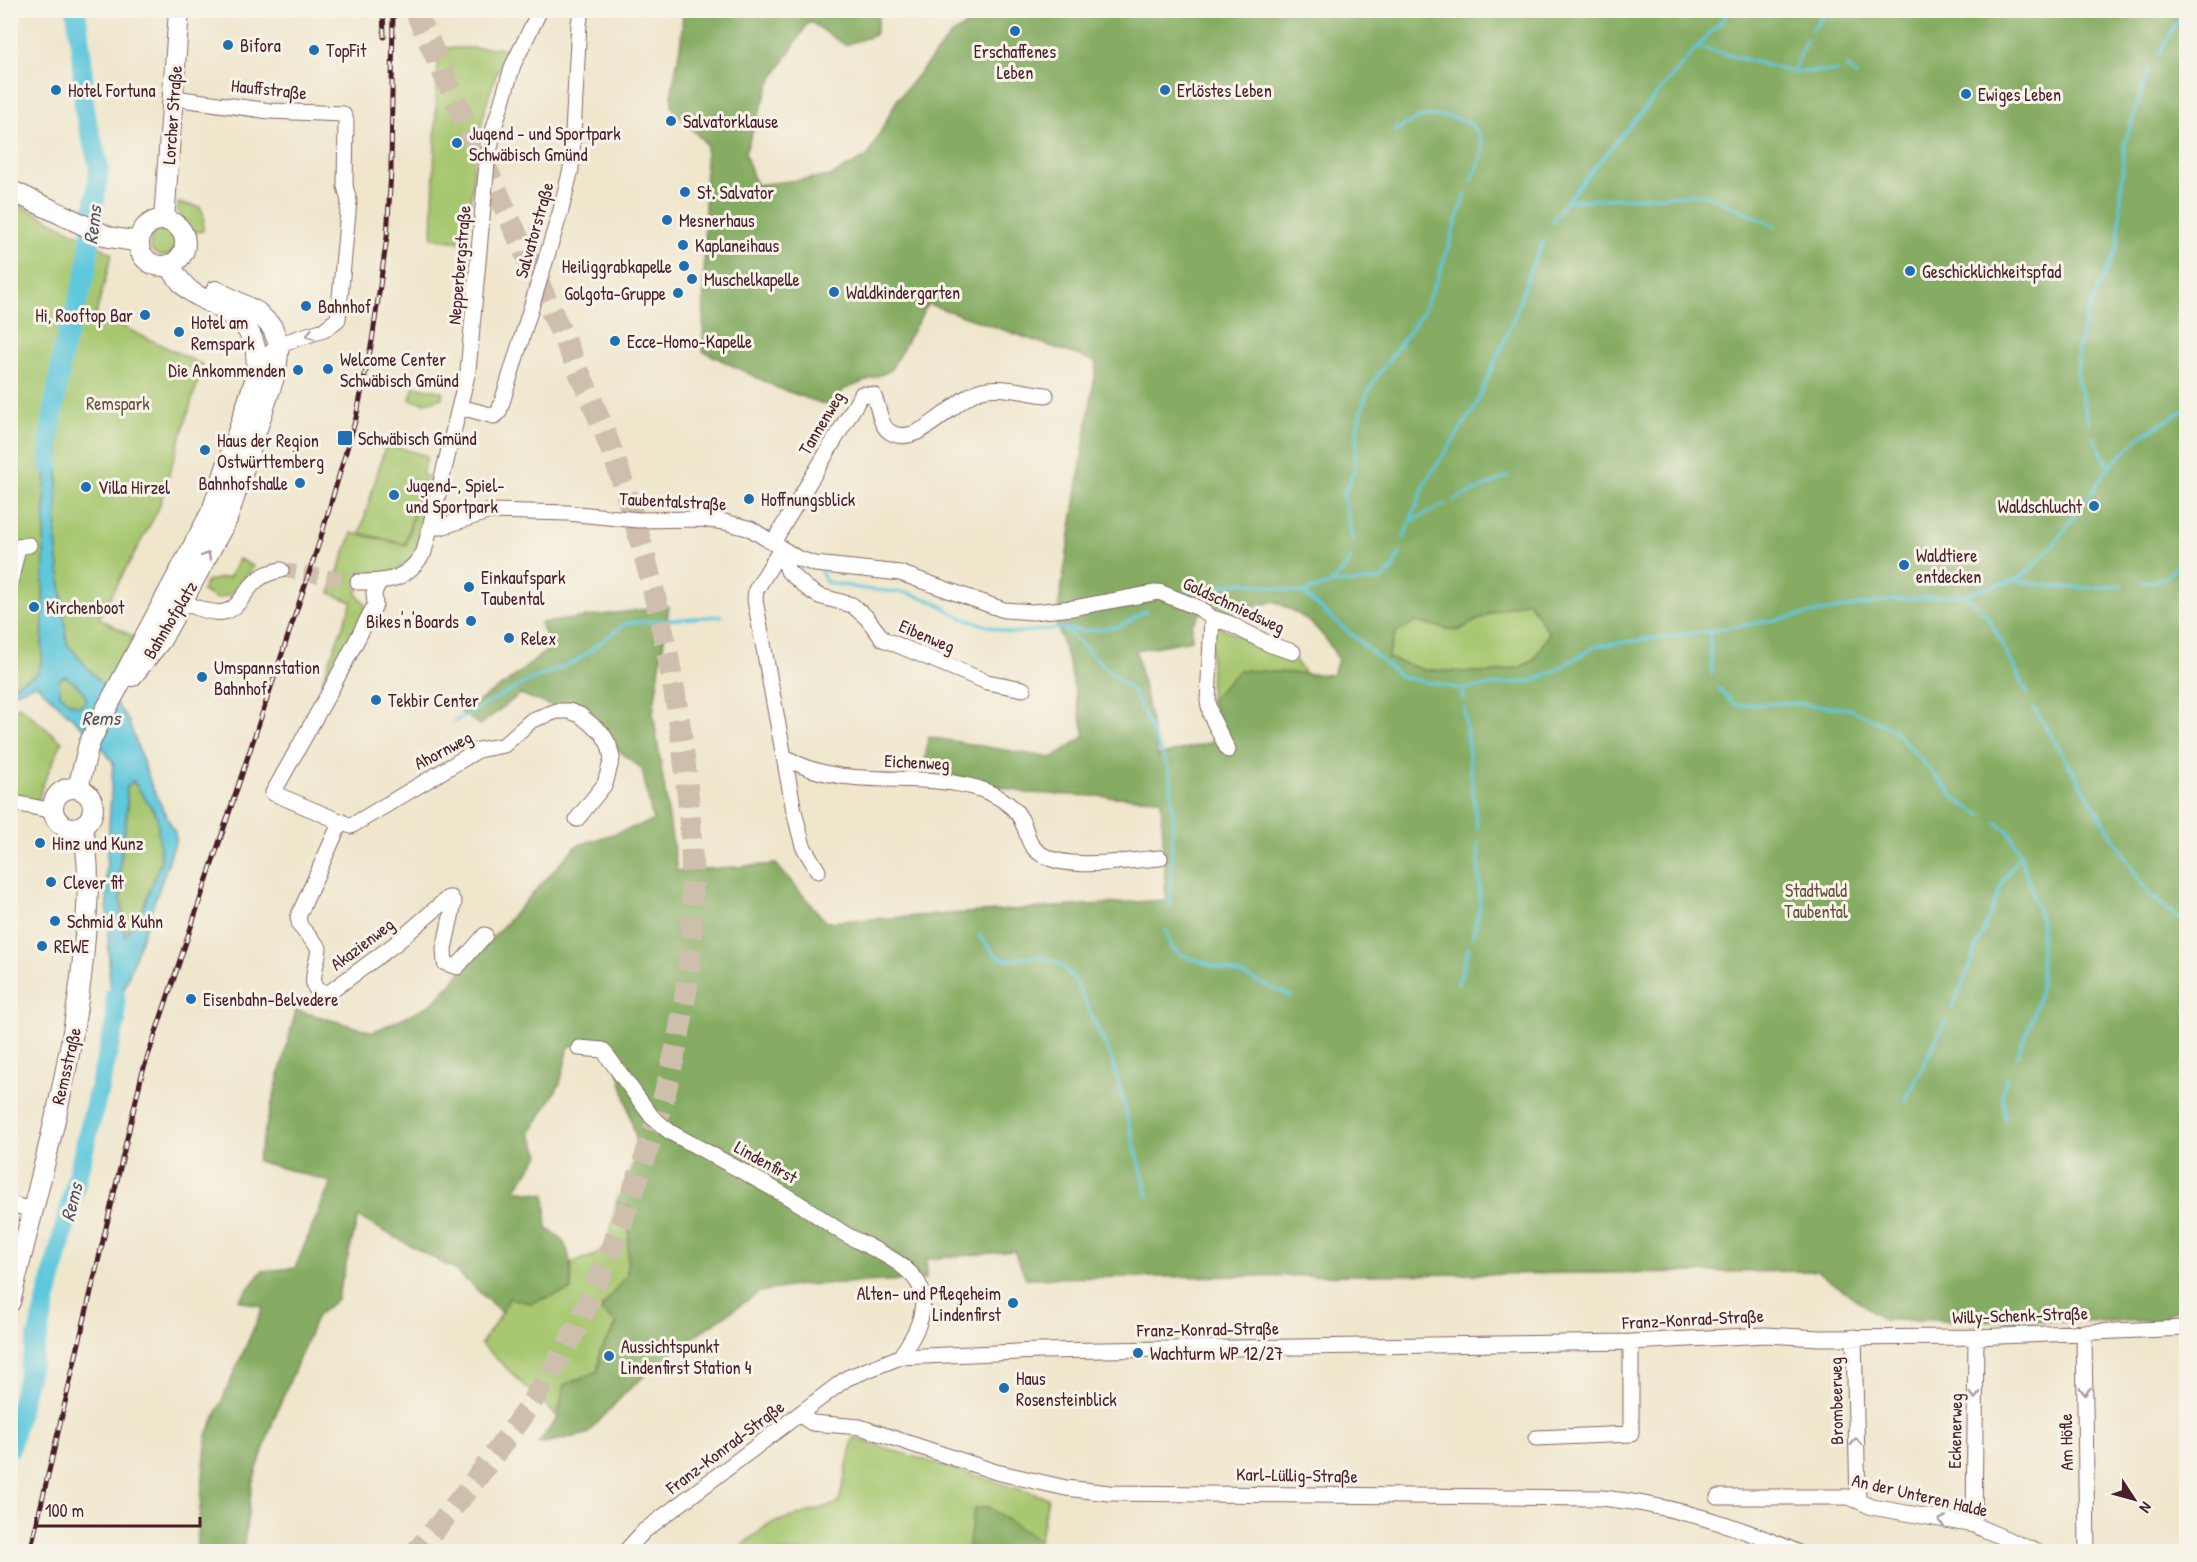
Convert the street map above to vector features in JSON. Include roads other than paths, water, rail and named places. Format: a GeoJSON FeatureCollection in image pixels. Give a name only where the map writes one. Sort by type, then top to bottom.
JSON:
{"type":"FeatureCollection","features":[{"type":"Feature","properties":{"kind":"main road","name":"Lorcher Straße"},"geometry":{"type":"LineString","coordinates":[[164,220],[179,10]]}},
{"type":"Feature","properties":{"kind":"main road"},"geometry":{"type":"LineString","coordinates":[[10,190],[119,240],[140,242]]}},
{"type":"Feature","properties":{"kind":"main road"},"geometry":{"type":"LineString","coordinates":[[164,220],[178,226],[183,233],[185,245],[174,262],[157,265],[147,260],[141,252],[140,242],[142,233],[150,224],[164,220]]}},
{"type":"Feature","properties":{"kind":"main road"},"geometry":{"type":"LineString","coordinates":[[174,262],[198,282],[245,305],[266,320],[279,344]]}},
{"type":"Feature","properties":{"kind":"main road","name":"Bahnhofplatz"},"geometry":{"type":"LineString","coordinates":[[117,691],[212,511],[257,367],[255,347],[248,328],[232,314],[192,292],[179,280],[174,262]]}},
{"type":"Feature","properties":{"kind":"main road","name":"Bahnhofplatz"},"geometry":{"type":"LineString","coordinates":[[117,691],[154,651],[217,538],[233,501],[276,371],[279,344]]}},
{"type":"Feature","properties":{"kind":"main road"},"geometry":{"type":"LineString","coordinates":[[78,788],[89,744],[117,691]]}},
{"type":"Feature","properties":{"kind":"main road"},"geometry":{"type":"LineString","coordinates":[[78,788],[89,796],[94,810],[88,822],[76,829],[63,826],[58,822],[53,811],[60,793],[78,788]]}},
{"type":"Feature","properties":{"kind":"main road","name":"Remsstraße"},"geometry":{"type":"LineString","coordinates":[[10,1302],[76,1023],[82,981],[88,864],[82,827]]}},
{"type":"Feature","properties":{"kind":"street","name":"Nepperbergstraße"},"geometry":{"type":"LineString","coordinates":[[430,527],[460,407],[472,343],[487,163],[492,136],[509,76],[540,10]]}},
{"type":"Feature","properties":{"kind":"street","name":"Salvatorstraße"},"geometry":{"type":"LineString","coordinates":[[460,407],[497,416],[503,400],[571,170],[579,23],[582,10]]}},
{"type":"Feature","properties":{"kind":"street","name":"Hauffstraße"},"geometry":{"type":"LineString","coordinates":[[174,98],[205,100],[270,111],[343,114],[346,130],[345,186],[349,201],[338,319],[324,330],[279,344]]}},
{"type":"Feature","properties":{"kind":"street","name":"Bahnhofplatz"},"geometry":{"type":"LineString","coordinates":[[257,367],[279,344]]}},
{"type":"Feature","properties":{"kind":"street","name":"Tannenweg"},"geometry":{"type":"LineString","coordinates":[[777,545],[862,394],[873,395],[882,423],[890,432],[898,435],[924,430],[969,395],[982,390],[994,388],[1046,395]]}},
{"type":"Feature","properties":{"kind":"street","name":"Taubentalstraße"},"geometry":{"type":"LineString","coordinates":[[430,527],[441,527],[490,511],[568,513],[638,520],[701,519],[751,529],[815,564],[900,573],[993,607],[1019,612],[1073,608],[1159,592]]}},
{"type":"Feature","properties":{"kind":"street"},"geometry":{"type":"LineString","coordinates":[[358,582],[379,582],[402,576],[415,567],[424,552],[430,527]]}},
{"type":"Feature","properties":{"kind":"street"},"geometry":{"type":"LineString","coordinates":[[11,577],[18,548],[29,545]]}},
{"type":"Feature","properties":{"kind":"street"},"geometry":{"type":"LineString","coordinates":[[777,545],[756,590],[754,600],[803,846],[818,871]]}},
{"type":"Feature","properties":{"kind":"street","name":"Eibenweg"},"geometry":{"type":"LineString","coordinates":[[777,545],[788,571],[808,589],[819,596],[852,605],[883,639],[987,682],[1023,688]]}},
{"type":"Feature","properties":{"kind":"street"},"geometry":{"type":"LineString","coordinates":[[182,601],[206,612],[216,614],[228,611],[237,605],[258,578],[281,570]]}},
{"type":"Feature","properties":{"kind":"street"},"geometry":{"type":"LineString","coordinates":[[341,821],[273,792],[375,605],[374,593],[379,582]]}},
{"type":"Feature","properties":{"kind":"street","name":"Goldschmiedsweg"},"geometry":{"type":"LineString","coordinates":[[1159,592],[1199,608],[1212,618],[1228,623],[1271,645],[1293,652]]}},
{"type":"Feature","properties":{"kind":"street"},"geometry":{"type":"LineString","coordinates":[[1212,618],[1208,701],[1211,716],[1228,750]]}},
{"type":"Feature","properties":{"kind":"street","name":"Ahornweg"},"geometry":{"type":"LineString","coordinates":[[341,821],[351,826],[478,750],[504,745],[532,720],[557,711],[569,711],[580,715],[602,733],[609,745],[612,758],[604,784],[577,819]]}},
{"type":"Feature","properties":{"kind":"street","name":"Eichenweg"},"geometry":{"type":"LineString","coordinates":[[785,757],[800,766],[863,779],[936,780],[979,789],[999,797],[1014,808],[1023,822],[1032,846],[1048,859],[1064,864],[1160,858]]}},
{"type":"Feature","properties":{"kind":"street"},"geometry":{"type":"LineString","coordinates":[[10,802],[53,811]]}},
{"type":"Feature","properties":{"kind":"street","name":"Akazienweg"},"geometry":{"type":"LineString","coordinates":[[341,821],[298,917],[300,927],[319,948],[312,979],[314,987],[322,992],[330,992],[395,944],[448,898],[451,898],[454,903],[444,949],[445,963],[457,967],[485,935]]}},
{"type":"Feature","properties":{"kind":"street","name":"Lindenfirst"},"geometry":{"type":"LineString","coordinates":[[579,1048],[603,1050],[639,1102],[661,1124],[796,1202],[847,1235],[883,1253],[914,1276],[922,1295],[921,1314],[915,1335],[900,1358]]}},
{"type":"Feature","properties":{"kind":"street"},"geometry":{"type":"LineString","coordinates":[[10,1204],[32,1210]]}},
{"type":"Feature","properties":{"kind":"street","name":"Willy-Schenk-Straße"},"geometry":{"type":"LineString","coordinates":[[1854,1337],[1976,1336],[2187,1328]]}},
{"type":"Feature","properties":{"kind":"street","name":"Am Höfle"},"geometry":{"type":"LineString","coordinates":[[2084,1332],[2088,1551]]}},
{"type":"Feature","properties":{"kind":"street","name":"Franz-Konrad-Straße"},"geometry":{"type":"LineString","coordinates":[[625,1551],[645,1531],[847,1378],[900,1358],[1040,1351],[1631,1342],[1766,1335],[1854,1337]]}},
{"type":"Feature","properties":{"kind":"street","name":"Eckenerweg"},"geometry":{"type":"LineString","coordinates":[[1974,1525],[1976,1336]]}},
{"type":"Feature","properties":{"kind":"street","name":"Brombeerweg"},"geometry":{"type":"LineString","coordinates":[[1854,1337],[1858,1501]]}},
{"type":"Feature","properties":{"kind":"street"},"geometry":{"type":"LineString","coordinates":[[1536,1438],[1631,1434],[1631,1342]]}},
{"type":"Feature","properties":{"kind":"street","name":"Karl-Lüllig-Straße"},"geometry":{"type":"LineString","coordinates":[[800,1415],[812,1423],[860,1427],[996,1472],[1066,1488],[1108,1492],[1602,1498],[1651,1503],[1750,1531],[1797,1551]]}},
{"type":"Feature","properties":{"kind":"street","name":"An der Unteren Halde"},"geometry":{"type":"LineString","coordinates":[[1718,1497],[1849,1497],[1885,1509],[1974,1525],[2037,1551]]}},
{"type":"Feature","properties":{"kind":"water","name":"Rems"},"geometry":{"type":"Polygon","coordinates":[[[49,440],[59,448],[56,540],[67,644],[105,688],[128,720],[152,787],[175,833],[176,840],[121,997],[116,1020],[110,992],[106,875],[113,762],[97,741],[36,684],[11,694],[11,687],[38,673],[42,659],[46,454],[49,440]],[[65,676],[59,680],[60,694],[70,703],[79,706],[87,701],[76,684],[65,676]],[[133,781],[126,788],[127,808],[120,867],[120,902],[125,936],[143,908],[161,861],[157,816],[133,781]]]}},
{"type":"Feature","properties":{"kind":"waterway","name":"Rems"},"geometry":{"type":"LineString","coordinates":[[50,465],[49,440],[63,349],[86,273],[99,167],[84,110],[82,59],[76,10]]}},
{"type":"Feature","properties":{"kind":"waterway"},"geometry":{"type":"LineString","coordinates":[[1697,47],[1732,10]]}},
{"type":"Feature","properties":{"kind":"waterway"},"geometry":{"type":"LineString","coordinates":[[1812,30],[1828,10]]}},
{"type":"Feature","properties":{"kind":"waterway"},"geometry":{"type":"LineString","coordinates":[[2158,55],[2184,10]]}},
{"type":"Feature","properties":{"kind":"waterway"},"geometry":{"type":"LineString","coordinates":[[1793,72],[1806,41]]}},
{"type":"Feature","properties":{"kind":"waterway"},"geometry":{"type":"LineString","coordinates":[[1551,223],[1566,201],[1697,47],[1793,72],[1837,71]]}},
{"type":"Feature","properties":{"kind":"waterway"},"geometry":{"type":"LineString","coordinates":[[1848,67],[1856,76]]}},
{"type":"Feature","properties":{"kind":"waterway"},"geometry":{"type":"LineString","coordinates":[[2089,423],[2077,380],[2078,349],[2089,309],[2118,246],[2124,146],[2149,69]]}},
{"type":"Feature","properties":{"kind":"waterway"},"geometry":{"type":"LineString","coordinates":[[1395,131],[1417,119],[1430,116],[1452,117],[1471,125],[1482,142],[1482,154],[1472,180]]}},
{"type":"Feature","properties":{"kind":"waterway"},"geometry":{"type":"LineString","coordinates":[[1566,201],[1705,194],[1775,226]]}},
{"type":"Feature","properties":{"kind":"waterway"},"geometry":{"type":"LineString","coordinates":[[1353,541],[1343,495],[1354,471],[1358,423],[1366,396],[1378,375],[1421,315],[1439,275],[1465,195]]}},
{"type":"Feature","properties":{"kind":"waterway"},"geometry":{"type":"LineString","coordinates":[[1404,538],[1426,481],[1474,409],[1514,318],[1530,270],[1543,242]]}},
{"type":"Feature","properties":{"kind":"waterway"},"geometry":{"type":"LineString","coordinates":[[1182,593],[1243,582],[1303,593],[1401,677],[1462,689],[1532,681],[1553,672],[1596,646],[1709,631],[1885,601],[1965,594],[2016,580],[2033,567],[2055,543],[2109,467],[2141,436],[2186,409]]}},
{"type":"Feature","properties":{"kind":"waterway"},"geometry":{"type":"LineString","coordinates":[[2094,437],[2109,467]]}},
{"type":"Feature","properties":{"kind":"waterway"},"geometry":{"type":"LineString","coordinates":[[1454,500],[1508,476]]}},
{"type":"Feature","properties":{"kind":"waterway"},"geometry":{"type":"LineString","coordinates":[[1410,522],[1445,504]]}},
{"type":"Feature","properties":{"kind":"waterway"},"geometry":{"type":"LineString","coordinates":[[1303,593],[1329,584],[1381,580],[1392,570],[1400,553]]}},
{"type":"Feature","properties":{"kind":"waterway"},"geometry":{"type":"LineString","coordinates":[[2142,583],[2165,579],[2186,553]]}},
{"type":"Feature","properties":{"kind":"waterway"},"geometry":{"type":"LineString","coordinates":[[1329,584],[1341,573],[1351,558]]}},
{"type":"Feature","properties":{"kind":"waterway"},"geometry":{"type":"LineString","coordinates":[[821,571],[826,582],[864,589],[908,593],[935,602],[959,617],[1010,633],[1063,628],[1083,631],[1118,627],[1146,611]]}},
{"type":"Feature","properties":{"kind":"waterway"},"geometry":{"type":"LineString","coordinates":[[2017,580],[2069,588],[2122,585]]}},
{"type":"Feature","properties":{"kind":"waterway"},"geometry":{"type":"LineString","coordinates":[[1965,594],[1987,615],[2028,694]]}},
{"type":"Feature","properties":{"kind":"waterway"},"geometry":{"type":"LineString","coordinates":[[455,721],[530,680],[575,662],[626,623],[721,616]]}},
{"type":"Feature","properties":{"kind":"waterway"},"geometry":{"type":"LineString","coordinates":[[1064,629],[1134,693],[1170,772],[1173,814],[1170,907]]}},
{"type":"Feature","properties":{"kind":"waterway"},"geometry":{"type":"LineString","coordinates":[[1709,631],[1712,674]]}},
{"type":"Feature","properties":{"kind":"waterway"},"geometry":{"type":"LineString","coordinates":[[1462,689],[1463,699]]}},
{"type":"Feature","properties":{"kind":"waterway"},"geometry":{"type":"LineString","coordinates":[[1719,689],[1735,705],[1793,703],[1849,709],[1893,729],[1959,802],[1982,815]]}},
{"type":"Feature","properties":{"kind":"waterway"},"geometry":{"type":"LineString","coordinates":[[1464,708],[1477,828]]}},
{"type":"Feature","properties":{"kind":"waterway"},"geometry":{"type":"LineString","coordinates":[[2034,708],[2147,892],[2178,918],[2186,920]]}},
{"type":"Feature","properties":{"kind":"waterway"},"geometry":{"type":"LineString","coordinates":[[1952,1009],[2003,882],[2020,854],[2010,833],[1997,823]]}},
{"type":"Feature","properties":{"kind":"waterway"},"geometry":{"type":"LineString","coordinates":[[1472,938],[1480,907],[1478,844]]}},
{"type":"Feature","properties":{"kind":"waterway"},"geometry":{"type":"LineString","coordinates":[[2017,1056],[2034,1014],[2041,984],[2041,921],[2020,854]]}},
{"type":"Feature","properties":{"kind":"waterway"},"geometry":{"type":"LineString","coordinates":[[1166,931],[1172,948],[1181,955],[1245,976],[1292,997]]}},
{"type":"Feature","properties":{"kind":"waterway"},"geometry":{"type":"LineString","coordinates":[[979,935],[996,956],[1009,961],[1035,956],[1059,963],[1075,980],[1112,1060],[1148,1196]]}},
{"type":"Feature","properties":{"kind":"waterway"},"geometry":{"type":"LineString","coordinates":[[1458,984],[1469,947]]}},
{"type":"Feature","properties":{"kind":"waterway","name":"Rems"},"geometry":{"type":"LineString","coordinates":[[10,1448],[116,1020],[115,995]]}},
{"type":"Feature","properties":{"kind":"waterway"},"geometry":{"type":"LineString","coordinates":[[1905,1102],[1945,1022]]}},
{"type":"Feature","properties":{"kind":"waterway"},"geometry":{"type":"LineString","coordinates":[[2005,1118],[2002,1091],[2007,1078]]}},
{"type":"Feature","properties":{"kind":"tunnel"},"geometry":{"type":"LineString","coordinates":[[415,10],[586,387],[626,493],[657,603],[679,720],[691,839],[692,897],[686,991],[672,1065],[640,1174],[601,1274],[572,1335],[540,1389],[490,1461],[416,1552]]}},
{"type":"Feature","properties":{"kind":"tunnel"},"geometry":{"type":"LineString","coordinates":[[281,570],[358,582]]}},
{"type":"Feature","properties":{"kind":"railway"},"geometry":{"type":"LineString","coordinates":[[383,10],[384,37]]}},
{"type":"Feature","properties":{"kind":"railway"},"geometry":{"type":"LineString","coordinates":[[30,1552],[142,1074],[320,540],[356,418],[372,341],[387,237],[391,171],[393,10]]}},
{"type":"Feature","properties":{"kind":"place","name":"Erschaffenes Leben"},"geometry":{"type":"Point","coordinates":[1015,31]}},
{"type":"Feature","properties":{"kind":"place","name":"Bifora"},"geometry":{"type":"Point","coordinates":[228,45]}},
{"type":"Feature","properties":{"kind":"place","name":"TopFit"},"geometry":{"type":"Point","coordinates":[314,50]}},
{"type":"Feature","properties":{"kind":"place","name":"Hotel Fortuna"},"geometry":{"type":"Point","coordinates":[56,90]}},
{"type":"Feature","properties":{"kind":"place","name":"Erlöstes Leben"},"geometry":{"type":"Point","coordinates":[1165,90]}},
{"type":"Feature","properties":{"kind":"place","name":"Ewiges Leben"},"geometry":{"type":"Point","coordinates":[1966,94]}},
{"type":"Feature","properties":{"kind":"place","name":"Salvatorklause"},"geometry":{"type":"Point","coordinates":[671,121]}},
{"type":"Feature","properties":{"kind":"place","name":"Jugend - und Sportpark Schwäbisch Gmünd"},"geometry":{"type":"Point","coordinates":[457,143]}},
{"type":"Feature","properties":{"kind":"place","name":"St. Salvator"},"geometry":{"type":"Point","coordinates":[685,192]}},
{"type":"Feature","properties":{"kind":"place","name":"Mesnerhaus"},"geometry":{"type":"Point","coordinates":[667,220]}},
{"type":"Feature","properties":{"kind":"place","name":"Kaplaneihaus"},"geometry":{"type":"Point","coordinates":[683,245]}},
{"type":"Feature","properties":{"kind":"place","name":"Heiliggrabkapelle"},"geometry":{"type":"Point","coordinates":[684,266]}},
{"type":"Feature","properties":{"kind":"place","name":"Geschicklichkeitspfad"},"geometry":{"type":"Point","coordinates":[1910,271]}},
{"type":"Feature","properties":{"kind":"place","name":"Muschelkapelle"},"geometry":{"type":"Point","coordinates":[692,279]}},
{"type":"Feature","properties":{"kind":"place","name":"Waldkindergarten"},"geometry":{"type":"Point","coordinates":[834,292]}},
{"type":"Feature","properties":{"kind":"place","name":"Golgota-Gruppe"},"geometry":{"type":"Point","coordinates":[678,293]}},
{"type":"Feature","properties":{"kind":"place","name":"Bahnhof"},"geometry":{"type":"Point","coordinates":[306,306]}},
{"type":"Feature","properties":{"kind":"place","name":"Hi, Rooftop Bar"},"geometry":{"type":"Point","coordinates":[145,315]}},
{"type":"Feature","properties":{"kind":"place","name":"Hotel am Remspark"},"geometry":{"type":"Point","coordinates":[179,332]}},
{"type":"Feature","properties":{"kind":"place","name":"Ecce-Homo-Kapelle"},"geometry":{"type":"Point","coordinates":[615,341]}},
{"type":"Feature","properties":{"kind":"place","name":"Welcome Center Schwäbisch Gmünd"},"geometry":{"type":"Point","coordinates":[328,369]}},
{"type":"Feature","properties":{"kind":"place","name":"Die Ankommenden"},"geometry":{"type":"Point","coordinates":[298,370]}},
{"type":"Feature","properties":{"kind":"place","name":"Schwäbisch Gmünd"},"geometry":{"type":"Point","coordinates":[345,438]}},
{"type":"Feature","properties":{"kind":"place","name":"Haus der Region Ostwürttemberg"},"geometry":{"type":"Point","coordinates":[205,450]}},
{"type":"Feature","properties":{"kind":"place","name":"Bahnhofshalle"},"geometry":{"type":"Point","coordinates":[300,483]}},
{"type":"Feature","properties":{"kind":"place","name":"Villa Hirzel"},"geometry":{"type":"Point","coordinates":[86,487]}},
{"type":"Feature","properties":{"kind":"place","name":"Jugend-, Spiel- und Sportpark"},"geometry":{"type":"Point","coordinates":[394,495]}},
{"type":"Feature","properties":{"kind":"place","name":"Hoffnungsblick"},"geometry":{"type":"Point","coordinates":[749,499]}},
{"type":"Feature","properties":{"kind":"place","name":"Waldschlucht"},"geometry":{"type":"Point","coordinates":[2094,506]}},
{"type":"Feature","properties":{"kind":"place","name":"Waldtiere entdecken"},"geometry":{"type":"Point","coordinates":[1904,565]}},
{"type":"Feature","properties":{"kind":"place","name":"Einkaufspark Taubental"},"geometry":{"type":"Point","coordinates":[469,587]}},
{"type":"Feature","properties":{"kind":"place","name":"Kirchenboot"},"geometry":{"type":"Point","coordinates":[34,607]}},
{"type":"Feature","properties":{"kind":"place","name":"Bikes'n'Boards"},"geometry":{"type":"Point","coordinates":[471,621]}},
{"type":"Feature","properties":{"kind":"place","name":"Relex"},"geometry":{"type":"Point","coordinates":[509,638]}},
{"type":"Feature","properties":{"kind":"place","name":"Umspannstation Bahnhof"},"geometry":{"type":"Point","coordinates":[202,677]}},
{"type":"Feature","properties":{"kind":"place","name":"Tekbir Center"},"geometry":{"type":"Point","coordinates":[376,700]}},
{"type":"Feature","properties":{"kind":"place","name":"Hinz und Kunz"},"geometry":{"type":"Point","coordinates":[40,843]}},
{"type":"Feature","properties":{"kind":"place","name":"Clever fit"},"geometry":{"type":"Point","coordinates":[51,882]}},
{"type":"Feature","properties":{"kind":"place","name":"Schmid & Kuhn"},"geometry":{"type":"Point","coordinates":[55,921]}},
{"type":"Feature","properties":{"kind":"place","name":"REWE"},"geometry":{"type":"Point","coordinates":[42,946]}},
{"type":"Feature","properties":{"kind":"place","name":"Eisenbahn-Belvedere"},"geometry":{"type":"Point","coordinates":[191,999]}},
{"type":"Feature","properties":{"kind":"place","name":"Alten- und Pflegeheim Lindenfirst"},"geometry":{"type":"Point","coordinates":[1013,1303]}},
{"type":"Feature","properties":{"kind":"place","name":"Wachturm WP 12/27"},"geometry":{"type":"Point","coordinates":[1138,1353]}},
{"type":"Feature","properties":{"kind":"place","name":"Aussichtspunkt Lindenfirst Station 4"},"geometry":{"type":"Point","coordinates":[609,1356]}},
{"type":"Feature","properties":{"kind":"place","name":"Haus Rosensteinblick"},"geometry":{"type":"Point","coordinates":[1004,1388]}},
{"type":"Feature","properties":{"kind":"park label","name":"Remspark"},"geometry":{"type":"Point","coordinates":[118,403]}},
{"type":"Feature","properties":{"kind":"park label","name":"Stadtwald Taubental"},"geometry":{"type":"Point","coordinates":[1816,900]}}]}
